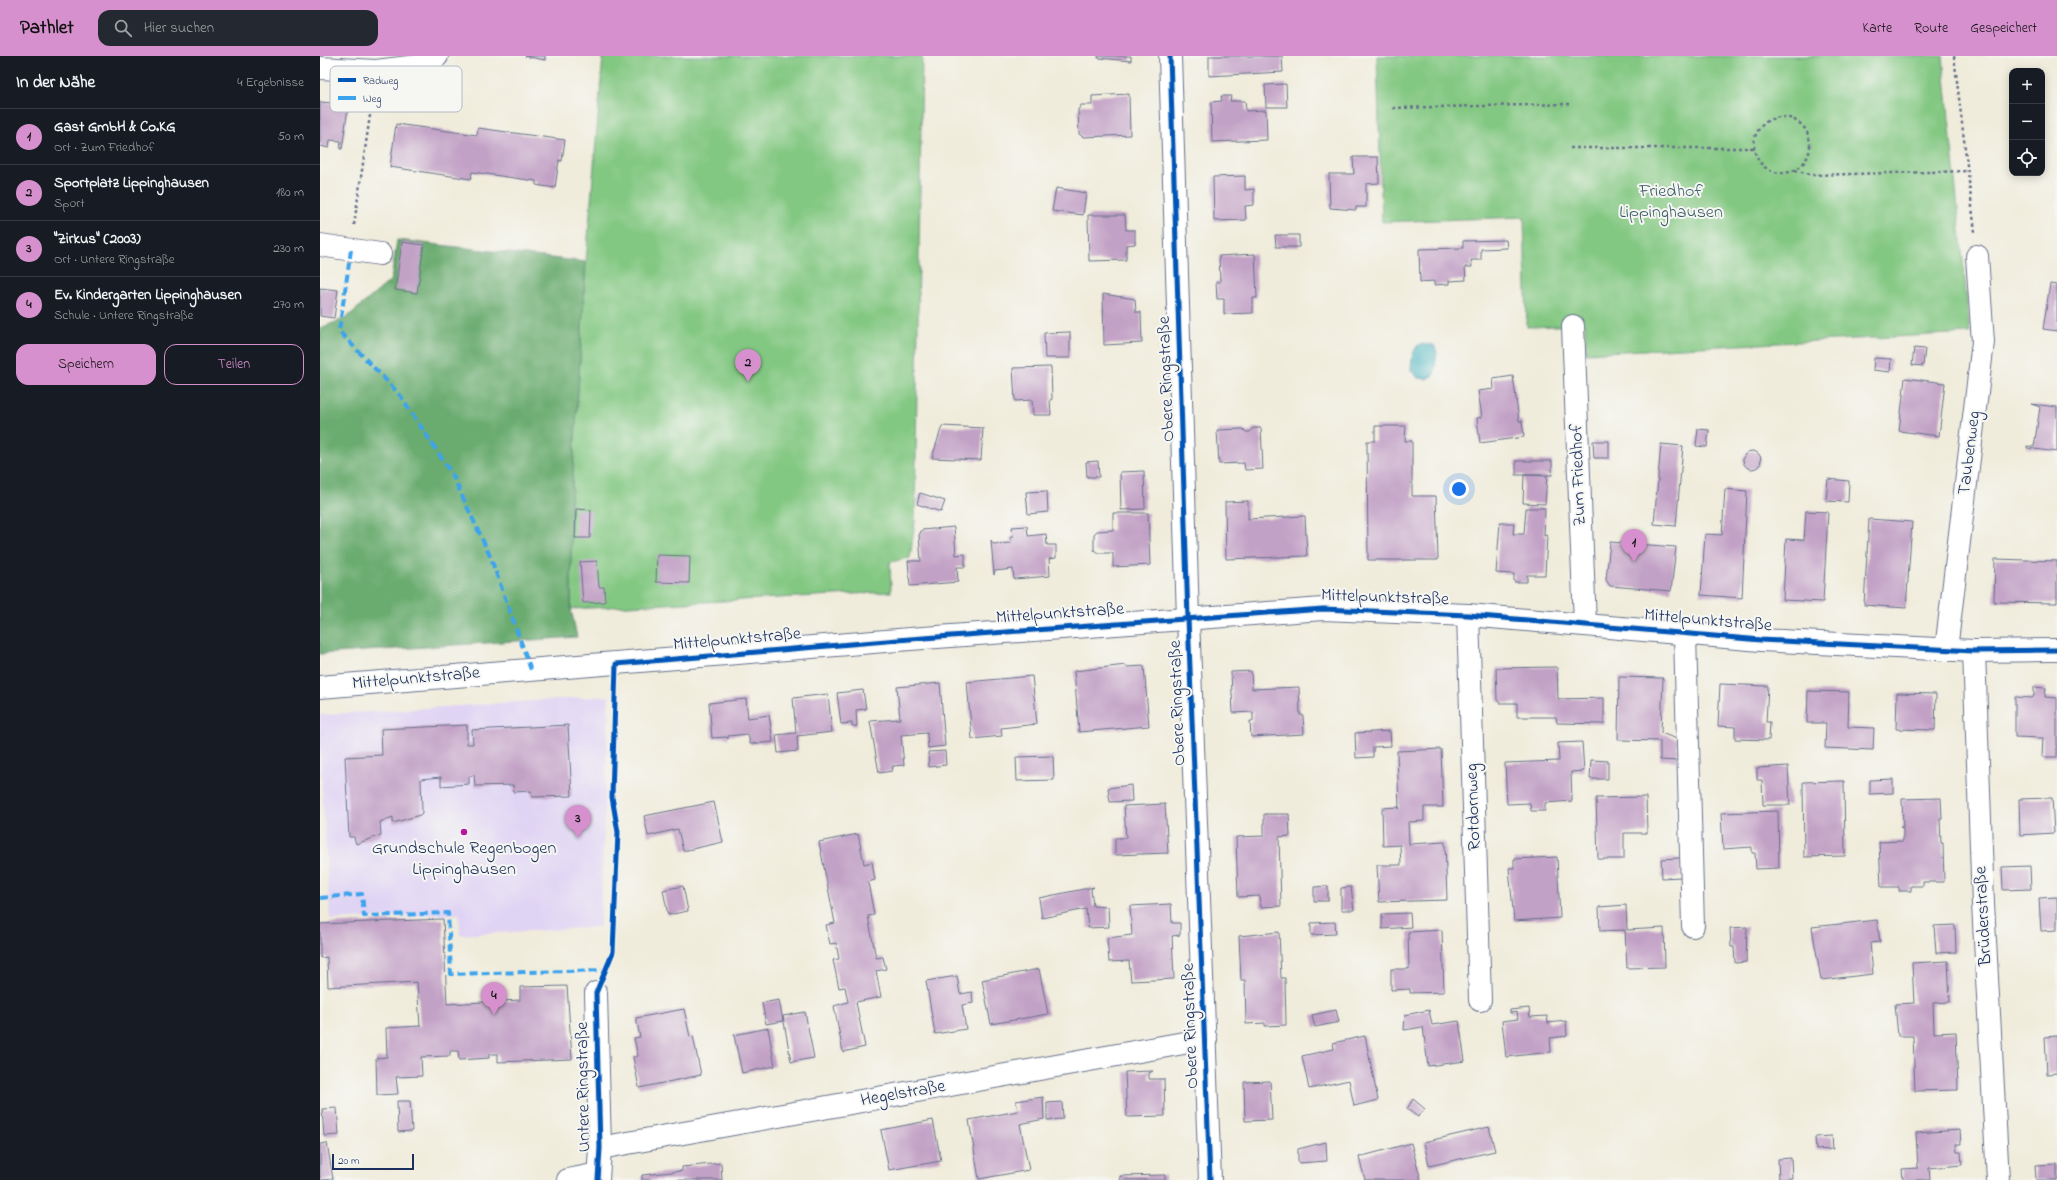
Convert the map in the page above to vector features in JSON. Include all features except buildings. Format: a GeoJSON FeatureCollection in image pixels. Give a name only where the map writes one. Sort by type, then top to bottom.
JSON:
{"type":"FeatureCollection","features":[{"type":"Feature","properties":{"kind":"street"},"geometry":{"type":"LineString","coordinates":[[418,66],[426,65],[437,56]]}},
{"type":"Feature","properties":{"kind":"street","name":"Obere Ringstraße"},"geometry":{"type":"LineString","coordinates":[[1170,56],[1188,618],[1206,1039],[1210,1180]]}},
{"type":"Feature","properties":{"kind":"street"},"geometry":{"type":"LineString","coordinates":[[320,68],[330,69]]}},
{"type":"Feature","properties":{"kind":"street"},"geometry":{"type":"LineString","coordinates":[[320,245],[380,254]]}},
{"type":"Feature","properties":{"kind":"street","name":"Taubenweg"},"geometry":{"type":"LineString","coordinates":[[1946,650],[1983,342],[1977,256]]}},
{"type":"Feature","properties":{"kind":"street","name":"Zum Friedhof"},"geometry":{"type":"LineString","coordinates":[[1573,326],[1585,624]]}},
{"type":"Feature","properties":{"kind":"street","name":"Mittelpunktstraße"},"geometry":{"type":"LineString","coordinates":[[320,687],[1188,618],[1323,609],[1468,615],[1585,624],[1685,635],[1946,650],[2057,650]]}},
{"type":"Feature","properties":{"kind":"street","name":"Rotdornweg"},"geometry":{"type":"LineString","coordinates":[[1468,615],[1480,1000]]}},
{"type":"Feature","properties":{"kind":"street","name":"Mittelpunktstraße"},"geometry":{"type":"LineString","coordinates":[[1685,635],[1693,926]]}},
{"type":"Feature","properties":{"kind":"street","name":"Brüderstraße"},"geometry":{"type":"LineString","coordinates":[[1974,651],[1983,904],[1998,1180]]}},
{"type":"Feature","properties":{"kind":"street","name":"Untere Ringstraße"},"geometry":{"type":"LineString","coordinates":[[596,993],[600,1148],[598,1177]]}},
{"type":"Feature","properties":{"kind":"street","name":"Hegelstraße"},"geometry":{"type":"LineString","coordinates":[[600,1148],[1206,1039]]}},
{"type":"Feature","properties":{"kind":"street"},"geometry":{"type":"LineString","coordinates":[[568,1180],[598,1177]]}},
{"type":"Feature","properties":{"kind":"path"},"geometry":{"type":"LineString","coordinates":[[1954,56],[1969,172],[1977,256]]}},
{"type":"Feature","properties":{"kind":"path"},"geometry":{"type":"LineString","coordinates":[[1393,108],[1569,104]]}},
{"type":"Feature","properties":{"kind":"path"},"geometry":{"type":"LineString","coordinates":[[351,250],[370,112]]}},
{"type":"Feature","properties":{"kind":"path"},"geometry":{"type":"LineString","coordinates":[[1795,170],[1808,157],[1810,147],[1809,138],[1805,130],[1799,123],[1782,117],[1764,123],[1755,138],[1754,148],[1756,156],[1761,164],[1769,170],[1777,173],[1795,170],[1812,175],[1969,172]]}},
{"type":"Feature","properties":{"kind":"path"},"geometry":{"type":"LineString","coordinates":[[1570,148],[1754,148]]}},
{"type":"Feature","properties":{"kind":"path"},"geometry":{"type":"LineString","coordinates":[[596,993],[613,952],[618,832],[612,798],[616,664]]}},
{"type":"Feature","properties":{"kind":"shaded area","name":"Grundschule Regenbogen Lippinghausen"},"geometry":{"type":"Polygon","coordinates":[[[609,696],[600,927],[460,935],[459,914],[330,920],[320,750],[320,715],[609,696]]]}},
{"type":"Feature","properties":{"kind":"green space"},"geometry":{"type":"Polygon","coordinates":[[[603,56],[922,56],[915,521],[910,558],[890,562],[891,592],[571,609],[571,502],[586,262],[603,56]]]}},
{"type":"Feature","properties":{"kind":"green space","name":"Friedhof Lippinghausen"},"geometry":{"type":"Polygon","coordinates":[[[1377,56],[1943,56],[1970,333],[1586,353],[1585,325],[1527,327],[1524,217],[1382,222],[1377,56]]]}},
{"type":"Feature","properties":{"kind":"green space"},"geometry":{"type":"Polygon","coordinates":[[[397,240],[586,262],[571,502],[571,609],[577,637],[320,654],[320,328],[346,318],[391,280],[397,240]]]}},
{"type":"Feature","properties":{"kind":"water"},"geometry":{"type":"Polygon","coordinates":[[[1420,344],[1434,345],[1437,352],[1434,375],[1426,379],[1418,378],[1411,371],[1415,349],[1420,344]]]}},
{"type":"Feature","properties":{"kind":"marked path"},"geometry":{"type":"LineString","coordinates":[[351,250],[339,331],[400,395],[452,474],[490,556],[531,670]]}},
{"type":"Feature","properties":{"kind":"marked path"},"geometry":{"type":"LineString","coordinates":[[320,898],[362,894],[364,916],[448,913],[451,974],[606,970]]}},
{"type":"Feature","properties":{"kind":"cycle path"},"geometry":{"type":"LineString","coordinates":[[1170,56],[1188,618],[1210,1180]]}},
{"type":"Feature","properties":{"kind":"cycle path"},"geometry":{"type":"LineString","coordinates":[[598,1180],[600,1148],[596,993],[613,952],[618,832],[612,797],[616,664],[910,639],[1323,609],[1468,615],[1761,640],[1974,651],[2057,650]]}},
{"type":"Feature","properties":{"kind":"place","name":"Sportplatz Lippinghausen"},"geometry":{"type":"Point","coordinates":[748,382]}},
{"type":"Feature","properties":{"kind":"place","name":"Gast GmbH & Co.KG"},"geometry":{"type":"Point","coordinates":[1634,562]}},
{"type":"Feature","properties":{"kind":"place","name":"Grundschule Regenbogen Lippinghausen"},"geometry":{"type":"Point","coordinates":[464,832]}},
{"type":"Feature","properties":{"kind":"place","name":"\"Zirkus\" (2003)"},"geometry":{"type":"Point","coordinates":[578,838]}},
{"type":"Feature","properties":{"kind":"place","name":"Ev. Kindergarten Lippinghausen"},"geometry":{"type":"Point","coordinates":[494,1015]}}]}
